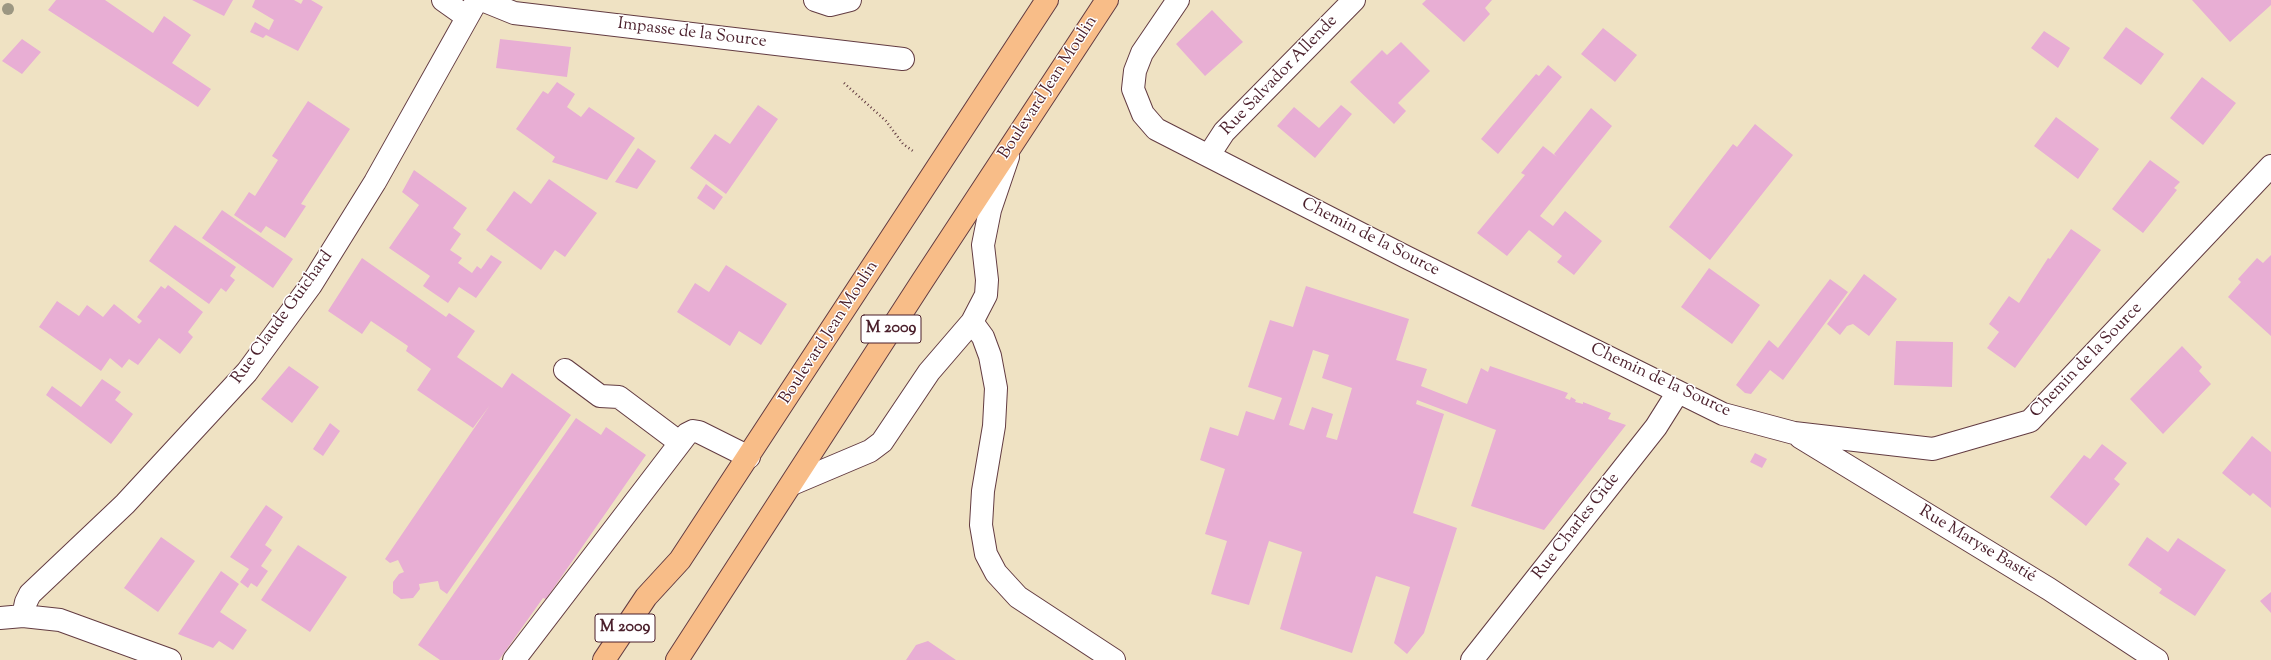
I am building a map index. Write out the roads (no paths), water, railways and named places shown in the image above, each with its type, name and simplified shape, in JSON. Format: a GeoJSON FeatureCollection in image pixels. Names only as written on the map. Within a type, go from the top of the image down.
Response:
{"type":"FeatureCollection","features":[{"type":"Feature","properties":{"kind":"main road","name":"Boulevard Jean Moulin"},"geometry":{"type":"LineString","coordinates":[[604,660],[646,597],[680,560],[750,457],[1047,0]]}},
{"type":"Feature","properties":{"kind":"main road","name":"Boulevard Jean Moulin"},"geometry":{"type":"LineString","coordinates":[[677,660],[923,280],[1107,0]]}},
{"type":"Feature","properties":{"kind":"street"},"geometry":{"type":"LineString","coordinates":[[442,0],[472,8]]}},
{"type":"Feature","properties":{"kind":"street","name":"Impasse de la Source"},"geometry":{"type":"LineString","coordinates":[[482,0],[514,13],[903,59]]}},
{"type":"Feature","properties":{"kind":"street"},"geometry":{"type":"LineString","coordinates":[[815,0],[830,5],[850,0]]}},
{"type":"Feature","properties":{"kind":"street","name":"Chemin de la Source"},"geometry":{"type":"LineString","coordinates":[[1178,0],[1142,53],[1134,71],[1133,89],[1143,114],[1156,129],[1406,257],[1723,414],[1794,433],[1933,449],[2030,421],[2271,166]]}},
{"type":"Feature","properties":{"kind":"street","name":"Rue Salvador Allende"},"geometry":{"type":"LineString","coordinates":[[1209,155],[1224,132],[1354,0]]}},
{"type":"Feature","properties":{"kind":"street","name":"Rue Claude Guichard"},"geometry":{"type":"LineString","coordinates":[[23,616],[26,602],[30,594],[125,504],[247,372],[311,285],[375,182],[472,8]]}},
{"type":"Feature","properties":{"kind":"street"},"geometry":{"type":"LineString","coordinates":[[792,484],[870,452],[882,442],[929,372],[972,322],[986,295],[988,280],[983,245],[990,210],[1014,141]]}},
{"type":"Feature","properties":{"kind":"street"},"geometry":{"type":"LineString","coordinates":[[972,322],[982,337],[990,356],[996,388],[994,426],[983,491],[981,525],[986,554],[996,573],[1018,597],[1114,660]]}},
{"type":"Feature","properties":{"kind":"street"},"geometry":{"type":"LineString","coordinates":[[565,370],[600,396],[619,397],[679,442]]}},
{"type":"Feature","properties":{"kind":"street","name":"Rue Charles Gide"},"geometry":{"type":"LineString","coordinates":[[1472,660],[1656,427],[1678,392]]}},
{"type":"Feature","properties":{"kind":"street"},"geometry":{"type":"LineString","coordinates":[[514,660],[679,442],[693,431],[699,432],[750,457]]}},
{"type":"Feature","properties":{"kind":"street","name":"Rue Maryse Bastié"},"geometry":{"type":"LineString","coordinates":[[1794,433],[2049,589],[2157,660]]}},
{"type":"Feature","properties":{"kind":"street"},"geometry":{"type":"LineString","coordinates":[[0,618],[23,616],[60,620],[170,660]]}}]}
